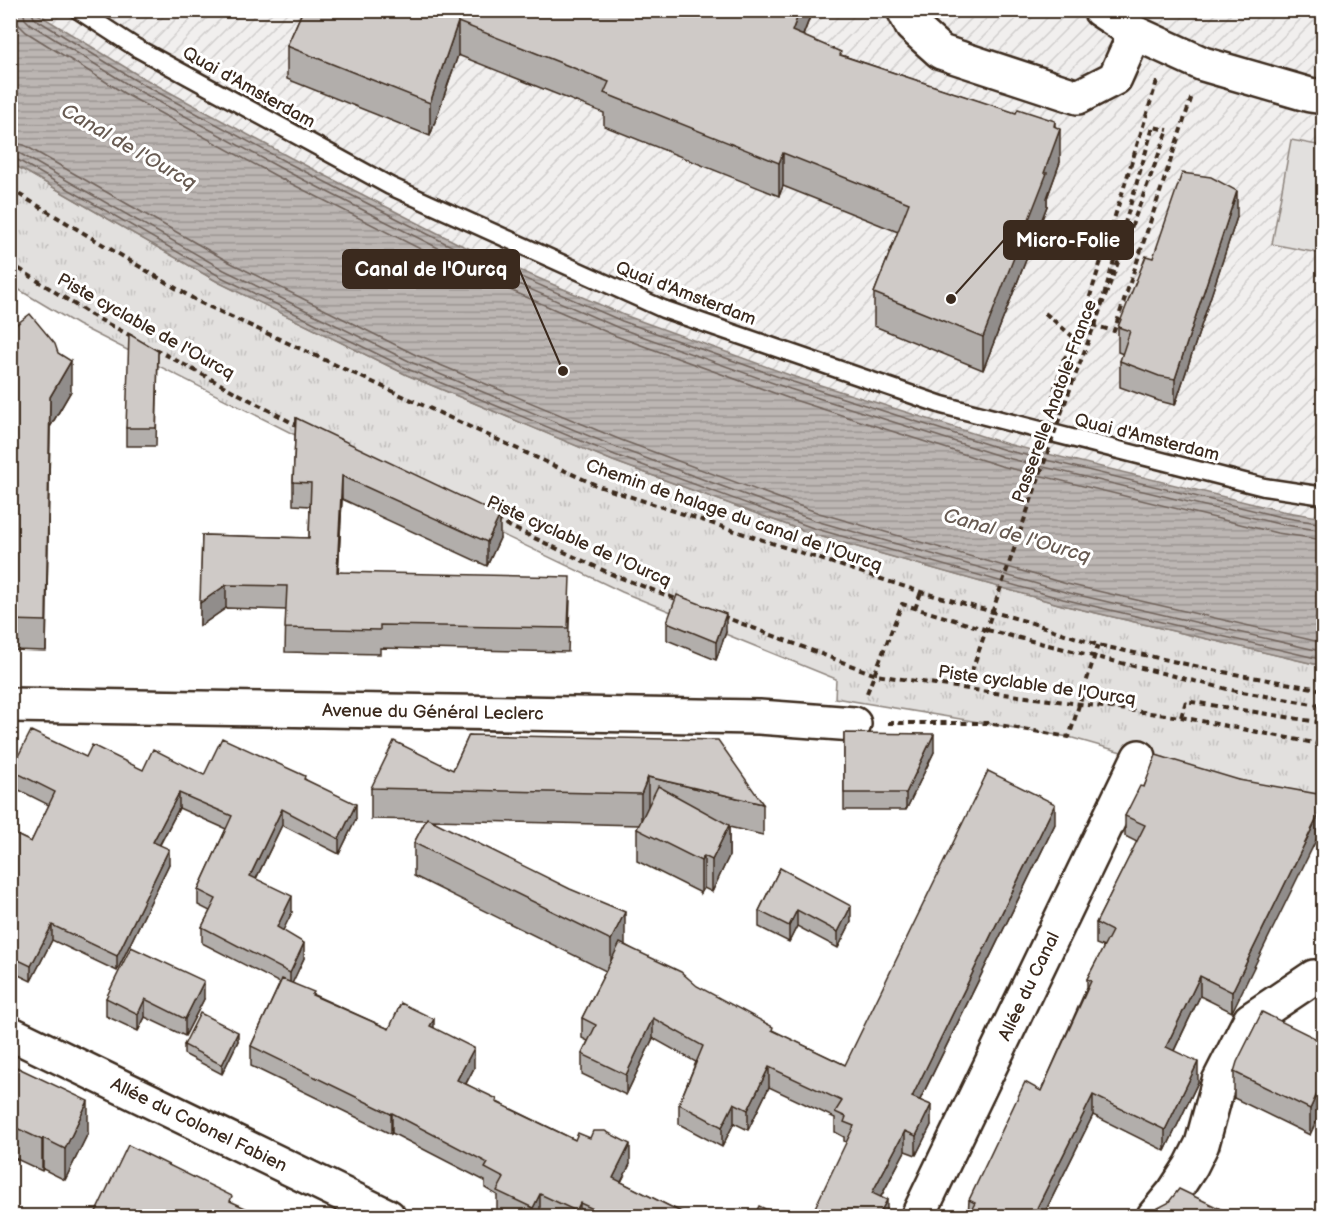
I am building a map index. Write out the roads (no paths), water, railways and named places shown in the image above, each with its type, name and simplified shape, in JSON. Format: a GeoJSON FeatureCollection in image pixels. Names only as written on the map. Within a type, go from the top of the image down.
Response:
{"type":"FeatureCollection","features":[{"type":"Feature","properties":{"kind":"street"},"geometry":{"type":"LineString","coordinates":[[904,10],[912,26],[941,52],[1078,97],[1115,78],[1135,33]]}},
{"type":"Feature","properties":{"kind":"street"},"geometry":{"type":"LineString","coordinates":[[1100,10],[1135,33],[1203,64],[1323,97]]}},
{"type":"Feature","properties":{"kind":"street","name":"Avenue du Général Leclerc"},"geometry":{"type":"LineString","coordinates":[[10,705],[759,717],[854,724]]}},
{"type":"Feature","properties":{"kind":"street","name":"Allée du Canal"},"geometry":{"type":"LineString","coordinates":[[918,1216],[1139,757]]}},
{"type":"Feature","properties":{"kind":"street"},"geometry":{"type":"LineString","coordinates":[[1154,1216],[1174,1192],[1202,1144],[1219,1081],[1250,1020],[1314,977]]}},
{"type":"Feature","properties":{"kind":"street","name":"Allée du Colonel Fabien"},"geometry":{"type":"LineString","coordinates":[[10,1033],[388,1216]]}},
{"type":"Feature","properties":{"kind":"lane","name":"Quai d'Amsterdam"},"geometry":{"type":"LineString","coordinates":[[78,10],[135,47],[390,186],[663,309],[942,405],[1264,487],[1323,496]]}},
{"type":"Feature","properties":{"kind":"water"},"geometry":{"type":"Polygon","coordinates":[[[10,11],[33,11],[138,75],[291,158],[459,244],[624,315],[795,377],[1007,444],[1282,511],[1323,518],[1323,666],[1062,605],[812,534],[613,461],[407,375],[218,282],[11,163],[10,11]]]}},
{"type":"Feature","properties":{"kind":"place","name":"Micro-Folie"},"geometry":{"type":"Point","coordinates":[951,299]}},
{"type":"Feature","properties":{"kind":"place","name":"Canal de l'Ourcq"},"geometry":{"type":"Point","coordinates":[563,371]}}]}
